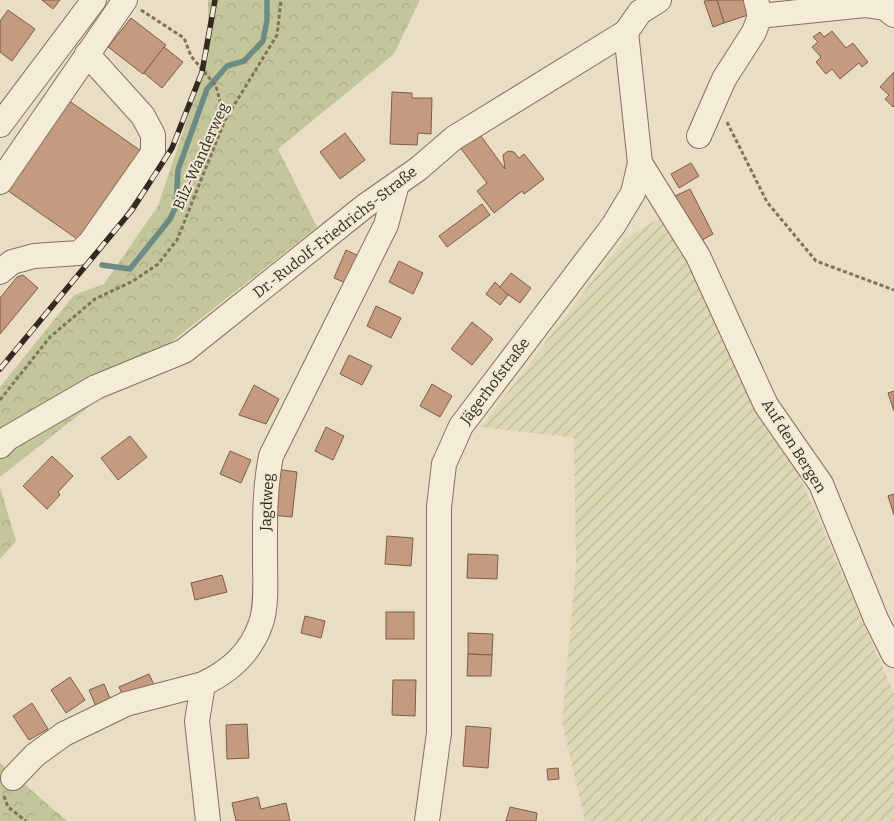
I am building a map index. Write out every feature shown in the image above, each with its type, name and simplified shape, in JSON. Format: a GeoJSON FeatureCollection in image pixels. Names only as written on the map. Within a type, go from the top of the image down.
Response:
{"type":"FeatureCollection","features":[{"type":"Feature","properties":{"kind":"street"},"geometry":{"type":"LineString","coordinates":[[0,125],[94,0]]}},
{"type":"Feature","properties":{"kind":"street"},"geometry":{"type":"LineString","coordinates":[[0,182],[124,0]]}},
{"type":"Feature","properties":{"kind":"street","name":"Dr.-Rudolf-Friedrichs-Straße"},"geometry":{"type":"LineString","coordinates":[[0,446],[8,438],[96,387],[184,351],[365,206],[397,184],[454,138],[626,32],[640,12],[659,0]]}},
{"type":"Feature","properties":{"kind":"street"},"geometry":{"type":"LineString","coordinates":[[699,136],[716,95],[735,60],[754,32],[758,8],[865,4],[884,8],[894,15]]}},
{"type":"Feature","properties":{"kind":"street","name":"Jägerhofstraße"},"geometry":{"type":"LineString","coordinates":[[427,821],[439,733],[439,507],[444,464],[461,426],[613,226],[633,193],[640,163],[626,32]]}},
{"type":"Feature","properties":{"kind":"street"},"geometry":{"type":"LineString","coordinates":[[0,272],[12,262],[34,256],[79,253],[90,243],[153,154],[153,135],[143,116],[87,54]]}},
{"type":"Feature","properties":{"kind":"street","name":"Auf den Bergen"},"geometry":{"type":"LineString","coordinates":[[640,163],[698,256],[766,405],[821,484],[876,620],[894,655]]}},
{"type":"Feature","properties":{"kind":"street","name":"Jagdweg"},"geometry":{"type":"LineString","coordinates":[[13,778],[35,755],[64,734],[126,704],[202,684],[224,674],[244,655],[261,623],[265,586],[265,484],[270,456],[386,225],[397,184]]}},
{"type":"Feature","properties":{"kind":"street"},"geometry":{"type":"LineString","coordinates":[[202,684],[197,721],[208,821]]}},
{"type":"Feature","properties":{"kind":"path","name":"Bilz-Wanderweg"},"geometry":{"type":"LineString","coordinates":[[0,400],[50,337],[95,299],[133,281],[158,264],[177,240],[225,120],[277,35],[281,0]]}},
{"type":"Feature","properties":{"kind":"path"},"geometry":{"type":"LineString","coordinates":[[156,20],[184,38],[191,56],[216,86],[225,120]]}},
{"type":"Feature","properties":{"kind":"path"},"geometry":{"type":"LineString","coordinates":[[716,95],[767,202],[816,261],[894,290]]}},
{"type":"Feature","properties":{"kind":"path"},"geometry":{"type":"LineString","coordinates":[[13,778],[3,793],[8,807],[26,821]]}},
{"type":"Feature","properties":{"kind":"shaded area"},"geometry":{"type":"Polygon","coordinates":[[[662,217],[708,293],[765,427],[795,465],[894,694],[894,821],[585,821],[562,722],[576,564],[574,438],[481,427],[624,239],[662,217]]]}},
{"type":"Feature","properties":{"kind":"green space"},"geometry":{"type":"Polygon","coordinates":[[[208,0],[420,0],[394,54],[278,149],[317,227],[0,477],[0,387],[74,295],[104,284],[158,206],[208,57],[208,0]]]}},
{"type":"Feature","properties":{"kind":"green space"},"geometry":{"type":"Polygon","coordinates":[[[0,487],[16,541],[0,559],[0,487]]]}},
{"type":"Feature","properties":{"kind":"green space"},"geometry":{"type":"Polygon","coordinates":[[[0,763],[67,821],[0,821],[0,763]]]}},
{"type":"Feature","properties":{"kind":"building"},"geometry":{"type":"Polygon","coordinates":[[[42,0],[60,0],[53,9],[42,0]]]}},
{"type":"Feature","properties":{"kind":"building"},"geometry":{"type":"Polygon","coordinates":[[[717,0],[750,0],[754,13],[724,23],[717,0]]]}},
{"type":"Feature","properties":{"kind":"building"},"geometry":{"type":"Polygon","coordinates":[[[717,0],[724,23],[713,27],[704,1],[717,0]]]}},
{"type":"Feature","properties":{"kind":"building"},"geometry":{"type":"Polygon","coordinates":[[[8,10],[35,29],[12,61],[0,52],[0,21],[8,10]]]}},
{"type":"Feature","properties":{"kind":"building"},"geometry":{"type":"Polygon","coordinates":[[[131,18],[166,45],[143,74],[108,47],[131,18]]]}},
{"type":"Feature","properties":{"kind":"building"},"geometry":{"type":"Polygon","coordinates":[[[832,31],[846,48],[853,43],[868,62],[862,67],[859,63],[840,79],[832,69],[826,74],[816,62],[821,57],[812,47],[818,42],[813,37],[820,32],[824,37],[832,31]]]}},
{"type":"Feature","properties":{"kind":"building"},"geometry":{"type":"Polygon","coordinates":[[[164,47],[183,62],[162,88],[144,73],[164,47]]]}},
{"type":"Feature","properties":{"kind":"building"},"geometry":{"type":"Polygon","coordinates":[[[894,72],[893,107],[885,99],[889,95],[880,87],[894,72]]]}},
{"type":"Feature","properties":{"kind":"building"},"geometry":{"type":"Polygon","coordinates":[[[392,92],[412,93],[412,98],[432,98],[431,134],[418,133],[417,145],[390,144],[392,92]]]}},
{"type":"Feature","properties":{"kind":"building"},"geometry":{"type":"Polygon","coordinates":[[[65,98],[144,153],[83,243],[4,188],[65,98]]]}},
{"type":"Feature","properties":{"kind":"building"},"geometry":{"type":"Polygon","coordinates":[[[478,132],[505,169],[503,155],[508,151],[514,152],[519,158],[524,154],[544,179],[524,194],[522,191],[494,213],[477,191],[487,183],[459,146],[478,132]]]}},
{"type":"Feature","properties":{"kind":"building"},"geometry":{"type":"Polygon","coordinates":[[[345,133],[365,160],[340,179],[320,152],[345,133]]]}},
{"type":"Feature","properties":{"kind":"building"},"geometry":{"type":"Polygon","coordinates":[[[691,163],[699,176],[679,188],[671,174],[691,163]]]}},
{"type":"Feature","properties":{"kind":"building"},"geometry":{"type":"Polygon","coordinates":[[[690,189],[713,234],[697,243],[673,197],[690,189]]]}},
{"type":"Feature","properties":{"kind":"building"},"geometry":{"type":"Polygon","coordinates":[[[482,204],[490,215],[447,247],[439,236],[482,204]]]}},
{"type":"Feature","properties":{"kind":"building"},"geometry":{"type":"Polygon","coordinates":[[[346,250],[361,257],[348,284],[334,278],[346,250]]]}},
{"type":"Feature","properties":{"kind":"building"},"geometry":{"type":"Polygon","coordinates":[[[399,261],[423,273],[413,294],[389,282],[399,261]]]}},
{"type":"Feature","properties":{"kind":"building"},"geometry":{"type":"Polygon","coordinates":[[[511,273],[531,288],[520,303],[499,288],[511,273]]]}},
{"type":"Feature","properties":{"kind":"building"},"geometry":{"type":"Polygon","coordinates":[[[23,275],[38,288],[0,334],[0,298],[17,277],[23,275]]]}},
{"type":"Feature","properties":{"kind":"building"},"geometry":{"type":"Polygon","coordinates":[[[495,282],[508,295],[500,305],[486,294],[495,282]]]}},
{"type":"Feature","properties":{"kind":"building"},"geometry":{"type":"Polygon","coordinates":[[[376,306],[401,318],[391,338],[367,326],[376,306]]]}},
{"type":"Feature","properties":{"kind":"building"},"geometry":{"type":"Polygon","coordinates":[[[472,322],[493,339],[472,365],[451,349],[472,322]]]}},
{"type":"Feature","properties":{"kind":"building"},"geometry":{"type":"Polygon","coordinates":[[[349,355],[372,366],[362,385],[340,374],[349,355]]]}},
{"type":"Feature","properties":{"kind":"building"},"geometry":{"type":"Polygon","coordinates":[[[432,384],[452,396],[440,417],[420,406],[432,384]]]}},
{"type":"Feature","properties":{"kind":"building"},"geometry":{"type":"Polygon","coordinates":[[[254,385],[279,399],[266,424],[239,415],[254,385]]]}},
{"type":"Feature","properties":{"kind":"building"},"geometry":{"type":"Polygon","coordinates":[[[894,391],[894,411],[888,393],[894,391]]]}},
{"type":"Feature","properties":{"kind":"building"},"geometry":{"type":"Polygon","coordinates":[[[326,427],[344,436],[333,460],[315,451],[326,427]]]}},
{"type":"Feature","properties":{"kind":"building"},"geometry":{"type":"Polygon","coordinates":[[[130,436],[147,457],[118,480],[101,458],[130,436]]]}},
{"type":"Feature","properties":{"kind":"building"},"geometry":{"type":"Polygon","coordinates":[[[230,451],[251,460],[241,483],[220,474],[230,451]]]}},
{"type":"Feature","properties":{"kind":"building"},"geometry":{"type":"Polygon","coordinates":[[[52,456],[73,476],[58,492],[60,495],[47,509],[23,486],[52,456]]]}},
{"type":"Feature","properties":{"kind":"building"},"geometry":{"type":"Polygon","coordinates":[[[276,469],[297,472],[292,517],[271,515],[276,469]]]}},
{"type":"Feature","properties":{"kind":"building"},"geometry":{"type":"Polygon","coordinates":[[[894,494],[894,515],[888,496],[894,494]]]}},
{"type":"Feature","properties":{"kind":"building"},"geometry":{"type":"Polygon","coordinates":[[[387,536],[413,538],[411,566],[385,564],[387,536]]]}},
{"type":"Feature","properties":{"kind":"building"},"geometry":{"type":"Polygon","coordinates":[[[468,554],[498,555],[497,579],[467,578],[468,554]]]}},
{"type":"Feature","properties":{"kind":"building"},"geometry":{"type":"Polygon","coordinates":[[[222,575],[227,592],[195,600],[191,583],[222,575]]]}},
{"type":"Feature","properties":{"kind":"building"},"geometry":{"type":"Polygon","coordinates":[[[386,612],[414,612],[414,639],[386,639],[386,612]]]}},
{"type":"Feature","properties":{"kind":"building"},"geometry":{"type":"Polygon","coordinates":[[[305,616],[325,621],[321,638],[301,633],[305,616]]]}},
{"type":"Feature","properties":{"kind":"building"},"geometry":{"type":"Polygon","coordinates":[[[468,633],[493,634],[492,655],[468,654],[468,633]]]}},
{"type":"Feature","properties":{"kind":"building"},"geometry":{"type":"Polygon","coordinates":[[[468,654],[492,655],[491,676],[467,676],[468,654]]]}},
{"type":"Feature","properties":{"kind":"building"},"geometry":{"type":"Polygon","coordinates":[[[149,674],[155,687],[125,700],[119,687],[149,674]]]}},
{"type":"Feature","properties":{"kind":"building"},"geometry":{"type":"Polygon","coordinates":[[[70,677],[85,700],[66,713],[51,690],[70,677]]]}},
{"type":"Feature","properties":{"kind":"building"},"geometry":{"type":"Polygon","coordinates":[[[393,680],[416,680],[415,716],[392,715],[393,680]]]}},
{"type":"Feature","properties":{"kind":"building"},"geometry":{"type":"Polygon","coordinates":[[[104,684],[113,705],[98,711],[89,690],[104,684]]]}},
{"type":"Feature","properties":{"kind":"building"},"geometry":{"type":"Polygon","coordinates":[[[32,703],[48,729],[29,740],[13,716],[32,703]]]}},
{"type":"Feature","properties":{"kind":"building"},"geometry":{"type":"Polygon","coordinates":[[[247,724],[249,758],[227,759],[226,725],[247,724]]]}},
{"type":"Feature","properties":{"kind":"building"},"geometry":{"type":"Polygon","coordinates":[[[466,726],[491,728],[488,768],[463,766],[466,726]]]}},
{"type":"Feature","properties":{"kind":"building"},"geometry":{"type":"Polygon","coordinates":[[[558,768],[559,779],[548,780],[547,769],[558,768]]]}},
{"type":"Feature","properties":{"kind":"building"},"geometry":{"type":"Polygon","coordinates":[[[258,797],[261,809],[286,803],[290,821],[236,821],[232,803],[258,797]]]}},
{"type":"Feature","properties":{"kind":"building"},"geometry":{"type":"Polygon","coordinates":[[[510,807],[537,813],[536,821],[506,821],[510,807]]]}},
{"type":"Feature","properties":{"kind":"waterway"},"geometry":{"type":"LineString","coordinates":[[102,265],[130,269],[170,219],[176,206],[178,170],[207,89],[227,66],[244,61],[263,41],[267,20],[267,0]]}},
{"type":"Feature","properties":{"kind":"railway"},"geometry":{"type":"LineString","coordinates":[[0,369],[132,210],[172,148],[202,72],[215,0]]}}]}
